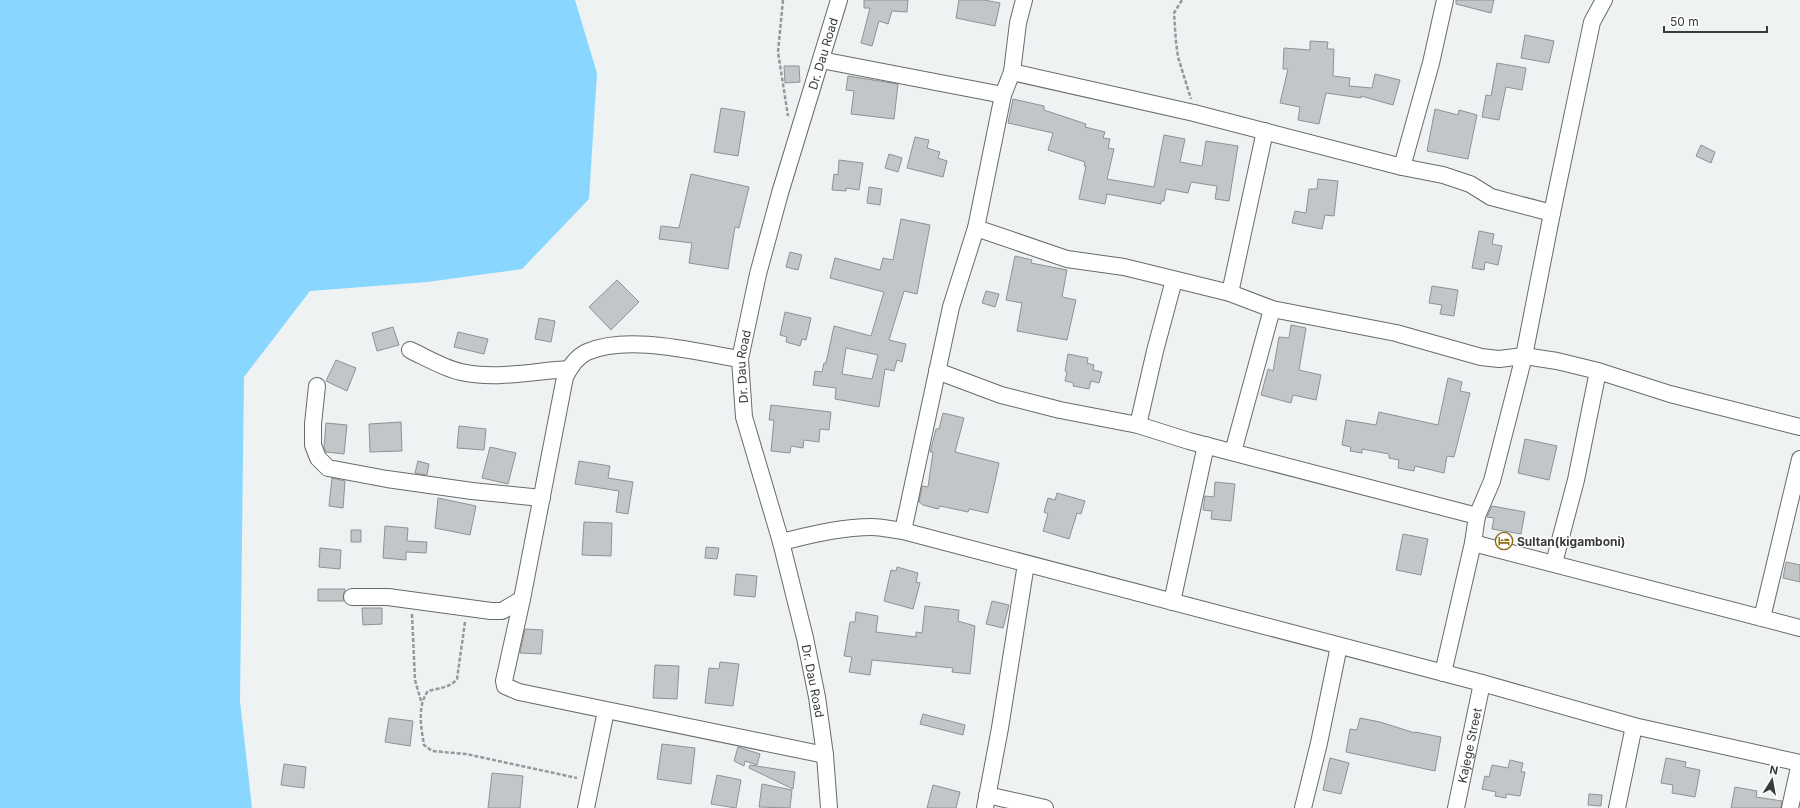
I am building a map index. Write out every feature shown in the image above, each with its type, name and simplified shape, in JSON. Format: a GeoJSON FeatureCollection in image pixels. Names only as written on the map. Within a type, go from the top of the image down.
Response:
{"type":"FeatureCollection","features":[{"type":"Feature","properties":{"kind":"street","name":"Dr. Dau Road"},"geometry":{"type":"LineString","coordinates":[[829,808],[825,755],[817,696],[808,652],[781,542],[744,417],[740,359],[758,274],[776,208],[839,0]]}},
{"type":"Feature","properties":{"kind":"street"},"geometry":{"type":"LineString","coordinates":[[903,531],[951,307],[976,228],[1003,95],[1012,72],[1018,22],[1024,0]]}},
{"type":"Feature","properties":{"kind":"street"},"geometry":{"type":"LineString","coordinates":[[1402,167],[1431,63],[1445,0]]}},
{"type":"Feature","properties":{"kind":"street"},"geometry":{"type":"LineString","coordinates":[[1443,673],[1473,543],[1477,516],[1492,481],[1524,356],[1592,22],[1604,0]]}},
{"type":"Feature","properties":{"kind":"street"},"geometry":{"type":"LineString","coordinates":[[821,60],[1003,95]]}},
{"type":"Feature","properties":{"kind":"street"},"geometry":{"type":"LineString","coordinates":[[1012,72],[1194,113],[1402,167],[1443,174],[1470,184],[1491,197],[1552,213]]}},
{"type":"Feature","properties":{"kind":"street"},"geometry":{"type":"LineString","coordinates":[[1230,294],[1265,131]]}},
{"type":"Feature","properties":{"kind":"street"},"geometry":{"type":"LineString","coordinates":[[976,228],[1067,259],[1124,267],[1230,294],[1272,309],[1396,333],[1482,357],[1499,359],[1524,356],[1557,361],[1670,394],[1800,427]]}},
{"type":"Feature","properties":{"kind":"street"},"geometry":{"type":"LineString","coordinates":[[1138,426],[1154,351],[1174,280]]}},
{"type":"Feature","properties":{"kind":"street"},"geometry":{"type":"LineString","coordinates":[[1233,452],[1272,309]]}},
{"type":"Feature","properties":{"kind":"street"},"geometry":{"type":"LineString","coordinates":[[740,359],[654,345],[630,344],[608,346],[586,352],[572,364],[565,377],[522,599],[504,681],[506,686],[519,692],[825,755]]}},
{"type":"Feature","properties":{"kind":"street"},"geometry":{"type":"LineString","coordinates":[[410,350],[442,366],[462,372],[504,374],[569,369]]}},
{"type":"Feature","properties":{"kind":"street"},"geometry":{"type":"LineString","coordinates":[[937,372],[1001,394],[1038,404],[1138,426],[1477,516]]}},
{"type":"Feature","properties":{"kind":"street"},"geometry":{"type":"LineString","coordinates":[[1554,563],[1576,480],[1598,372]]}},
{"type":"Feature","properties":{"kind":"street"},"geometry":{"type":"LineString","coordinates":[[316,386],[312,424],[313,445],[318,458],[328,468],[387,479],[472,491],[542,498]]}},
{"type":"Feature","properties":{"kind":"street"},"geometry":{"type":"LineString","coordinates":[[1172,602],[1206,445]]}},
{"type":"Feature","properties":{"kind":"street"},"geometry":{"type":"LineString","coordinates":[[1762,618],[1800,459]]}},
{"type":"Feature","properties":{"kind":"street"},"geometry":{"type":"LineString","coordinates":[[781,542],[851,528],[874,527],[903,531],[1482,683],[1634,726],[1800,763],[1790,808]]}},
{"type":"Feature","properties":{"kind":"street"},"geometry":{"type":"LineString","coordinates":[[1473,543],[1800,628]]}},
{"type":"Feature","properties":{"kind":"street"},"geometry":{"type":"LineString","coordinates":[[1026,564],[1000,728],[986,802],[1045,808]]}},
{"type":"Feature","properties":{"kind":"street"},"geometry":{"type":"LineString","coordinates":[[352,597],[388,597],[470,609],[502,611],[522,599]]}},
{"type":"Feature","properties":{"kind":"street"},"geometry":{"type":"LineString","coordinates":[[1303,808],[1319,743],[1339,646]]}},
{"type":"Feature","properties":{"kind":"street","name":"Kajege Street"},"geometry":{"type":"LineString","coordinates":[[1456,808],[1482,683]]}},
{"type":"Feature","properties":{"kind":"street"},"geometry":{"type":"LineString","coordinates":[[586,808],[606,711]]}},
{"type":"Feature","properties":{"kind":"street"},"geometry":{"type":"LineString","coordinates":[[1617,808],[1634,726]]}},
{"type":"Feature","properties":{"kind":"path"},"geometry":{"type":"LineString","coordinates":[[783,0],[778,52],[788,121]]}},
{"type":"Feature","properties":{"kind":"path"},"geometry":{"type":"LineString","coordinates":[[1182,0],[1174,13],[1176,42],[1178,58],[1194,113]]}},
{"type":"Feature","properties":{"kind":"path"},"geometry":{"type":"LineString","coordinates":[[411,600],[415,680],[422,702],[422,730],[424,745],[428,749],[487,758],[592,781]]}},
{"type":"Feature","properties":{"kind":"path"},"geometry":{"type":"LineString","coordinates":[[422,702],[428,691],[447,687],[454,684],[457,680],[463,646],[464,625],[470,609]]}},
{"type":"Feature","properties":{"kind":"shaded area"},"geometry":{"type":"Polygon","coordinates":[[[0,0],[575,0],[597,73],[589,199],[522,269],[427,282],[310,291],[244,377],[240,701],[252,808],[0,808],[0,0]]]}},
{"type":"Feature","properties":{"kind":"building"},"geometry":{"type":"Polygon","coordinates":[[[864,0],[908,0],[907,12],[892,11],[888,24],[879,21],[872,46],[861,43],[870,8],[864,8],[864,0]]]}},
{"type":"Feature","properties":{"kind":"building"},"geometry":{"type":"Polygon","coordinates":[[[959,0],[984,0],[1000,3],[995,26],[956,18],[959,0]]]}},
{"type":"Feature","properties":{"kind":"building"},"geometry":{"type":"Polygon","coordinates":[[[1456,0],[1494,0],[1491,13],[1456,4],[1456,0]]]}},
{"type":"Feature","properties":{"kind":"building"},"geometry":{"type":"Polygon","coordinates":[[[1525,35],[1554,41],[1549,63],[1521,58],[1525,35]]]}},
{"type":"Feature","properties":{"kind":"building"},"geometry":{"type":"Polygon","coordinates":[[[1310,41],[1328,42],[1327,49],[1334,49],[1333,76],[1350,78],[1349,86],[1372,88],[1375,74],[1400,80],[1393,105],[1361,96],[1361,98],[1326,93],[1319,124],[1298,120],[1300,107],[1280,103],[1288,69],[1283,69],[1284,48],[1310,50],[1310,41]]]}},
{"type":"Feature","properties":{"kind":"building"},"geometry":{"type":"Polygon","coordinates":[[[1497,63],[1526,68],[1522,90],[1506,87],[1499,120],[1482,117],[1486,95],[1491,96],[1497,63]]]}},
{"type":"Feature","properties":{"kind":"building"},"geometry":{"type":"Polygon","coordinates":[[[784,66],[799,66],[800,82],[785,83],[784,66]]]}},
{"type":"Feature","properties":{"kind":"building"},"geometry":{"type":"Polygon","coordinates":[[[848,76],[898,84],[894,119],[851,114],[854,91],[846,90],[848,76]]]}},
{"type":"Feature","properties":{"kind":"building"},"geometry":{"type":"Polygon","coordinates":[[[1013,99],[1044,106],[1044,110],[1086,124],[1085,127],[1105,132],[1103,138],[1110,139],[1108,148],[1114,149],[1107,179],[1154,187],[1164,135],[1185,139],[1180,162],[1202,166],[1206,141],[1238,146],[1229,201],[1215,199],[1217,186],[1191,182],[1188,193],[1166,189],[1164,201],[1161,201],[1161,204],[1107,194],[1105,204],[1079,199],[1086,166],[1084,166],[1085,162],[1048,150],[1053,133],[1008,123],[1013,99]]]}},
{"type":"Feature","properties":{"kind":"building"},"geometry":{"type":"Polygon","coordinates":[[[721,108],[745,112],[738,156],[714,152],[721,108]]]}},
{"type":"Feature","properties":{"kind":"building"},"geometry":{"type":"Polygon","coordinates":[[[1435,109],[1458,115],[1459,110],[1477,115],[1468,159],[1427,151],[1435,109]]]}},
{"type":"Feature","properties":{"kind":"building"},"geometry":{"type":"Polygon","coordinates":[[[915,137],[929,140],[927,148],[940,152],[938,158],[947,161],[943,177],[907,168],[915,137]]]}},
{"type":"Feature","properties":{"kind":"building"},"geometry":{"type":"Polygon","coordinates":[[[1701,145],[1715,152],[1711,163],[1696,156],[1701,145]]]}},
{"type":"Feature","properties":{"kind":"building"},"geometry":{"type":"Polygon","coordinates":[[[889,154],[902,158],[898,172],[885,168],[889,154]]]}},
{"type":"Feature","properties":{"kind":"building"},"geometry":{"type":"Polygon","coordinates":[[[839,160],[863,163],[859,190],[846,188],[846,191],[832,190],[834,174],[838,175],[839,160]]]}},
{"type":"Feature","properties":{"kind":"building"},"geometry":{"type":"Polygon","coordinates":[[[691,174],[749,187],[739,228],[735,227],[728,269],[689,263],[692,243],[659,239],[661,226],[679,228],[691,174]]]}},
{"type":"Feature","properties":{"kind":"building"},"geometry":{"type":"Polygon","coordinates":[[[1318,179],[1338,181],[1334,216],[1325,215],[1322,229],[1292,223],[1295,211],[1306,213],[1309,189],[1317,189],[1318,179]]]}},
{"type":"Feature","properties":{"kind":"building"},"geometry":{"type":"Polygon","coordinates":[[[869,187],[882,189],[880,205],[867,203],[869,187]]]}},
{"type":"Feature","properties":{"kind":"building"},"geometry":{"type":"Polygon","coordinates":[[[901,219],[930,225],[917,294],[904,291],[889,340],[906,344],[902,362],[897,360],[894,371],[885,369],[879,407],[835,399],[836,388],[813,385],[815,371],[822,372],[824,363],[826,363],[834,326],[871,336],[884,292],[830,278],[835,258],[880,270],[883,258],[893,260],[901,219]],[[846,348],[842,374],[872,379],[878,355],[846,348]]]}},
{"type":"Feature","properties":{"kind":"building"},"geometry":{"type":"Polygon","coordinates":[[[1479,231],[1494,234],[1492,244],[1502,246],[1498,265],[1485,262],[1484,270],[1472,268],[1479,231]]]}},
{"type":"Feature","properties":{"kind":"building"},"geometry":{"type":"Polygon","coordinates":[[[790,252],[802,255],[798,270],[786,267],[790,252]]]}},
{"type":"Feature","properties":{"kind":"building"},"geometry":{"type":"Polygon","coordinates":[[[1015,256],[1032,260],[1031,263],[1067,270],[1062,297],[1076,300],[1067,340],[1017,331],[1022,303],[1006,300],[1015,256]]]}},
{"type":"Feature","properties":{"kind":"building"},"geometry":{"type":"Polygon","coordinates":[[[617,280],[639,302],[611,330],[589,307],[617,280]]]}},
{"type":"Feature","properties":{"kind":"building"},"geometry":{"type":"Polygon","coordinates":[[[1432,286],[1458,290],[1454,316],[1440,314],[1442,305],[1429,303],[1432,286]]]}},
{"type":"Feature","properties":{"kind":"building"},"geometry":{"type":"Polygon","coordinates":[[[986,291],[999,294],[995,307],[982,303],[986,291]]]}},
{"type":"Feature","properties":{"kind":"building"},"geometry":{"type":"Polygon","coordinates":[[[785,312],[811,318],[806,340],[802,339],[800,346],[786,342],[787,337],[780,335],[785,312]]]}},
{"type":"Feature","properties":{"kind":"building"},"geometry":{"type":"Polygon","coordinates":[[[539,318],[555,321],[551,342],[535,339],[539,318]]]}},
{"type":"Feature","properties":{"kind":"building"},"geometry":{"type":"Polygon","coordinates":[[[1291,325],[1306,328],[1299,370],[1321,375],[1316,400],[1293,395],[1291,403],[1261,395],[1268,369],[1273,371],[1279,337],[1289,338],[1291,325]]]}},
{"type":"Feature","properties":{"kind":"building"},"geometry":{"type":"Polygon","coordinates":[[[393,327],[399,345],[377,351],[372,333],[393,327]]]}},
{"type":"Feature","properties":{"kind":"building"},"geometry":{"type":"Polygon","coordinates":[[[458,332],[488,339],[484,354],[454,347],[458,332]]]}},
{"type":"Feature","properties":{"kind":"building"},"geometry":{"type":"Polygon","coordinates":[[[1068,354],[1088,358],[1087,363],[1094,365],[1093,370],[1102,372],[1099,383],[1091,381],[1089,389],[1073,386],[1074,383],[1065,381],[1068,354]]]}},
{"type":"Feature","properties":{"kind":"building"},"geometry":{"type":"Polygon","coordinates":[[[336,360],[356,368],[347,391],[326,381],[336,360]]]}},
{"type":"Feature","properties":{"kind":"building"},"geometry":{"type":"Polygon","coordinates":[[[1448,378],[1462,382],[1460,391],[1470,393],[1454,457],[1447,456],[1444,473],[1415,466],[1414,471],[1398,468],[1399,460],[1389,458],[1389,454],[1362,449],[1362,453],[1350,451],[1351,447],[1342,445],[1346,420],[1376,425],[1379,412],[1438,425],[1448,378]]]}},
{"type":"Feature","properties":{"kind":"building"},"geometry":{"type":"Polygon","coordinates":[[[771,405],[831,412],[829,430],[820,429],[819,442],[804,440],[803,448],[791,446],[790,453],[771,451],[774,420],[769,420],[771,405]]]}},
{"type":"Feature","properties":{"kind":"building"},"geometry":{"type":"Polygon","coordinates":[[[943,413],[964,418],[955,452],[999,463],[988,513],[969,509],[968,512],[940,506],[938,509],[923,505],[919,502],[922,486],[928,487],[933,452],[930,452],[936,429],[939,429],[943,413]]]}},
{"type":"Feature","properties":{"kind":"building"},"geometry":{"type":"Polygon","coordinates":[[[401,422],[402,451],[370,452],[369,424],[401,422]]]}},
{"type":"Feature","properties":{"kind":"building"},"geometry":{"type":"Polygon","coordinates":[[[326,423],[347,425],[344,454],[326,452],[324,447],[326,423]]]}},
{"type":"Feature","properties":{"kind":"building"},"geometry":{"type":"Polygon","coordinates":[[[459,426],[486,429],[484,450],[457,448],[459,426]]]}},
{"type":"Feature","properties":{"kind":"building"},"geometry":{"type":"Polygon","coordinates":[[[1525,439],[1557,446],[1549,480],[1518,473],[1525,439]]]}},
{"type":"Feature","properties":{"kind":"building"},"geometry":{"type":"Polygon","coordinates":[[[490,447],[516,453],[508,484],[482,478],[490,447]]]}},
{"type":"Feature","properties":{"kind":"building"},"geometry":{"type":"Polygon","coordinates":[[[418,461],[429,464],[427,475],[415,473],[418,461]]]}},
{"type":"Feature","properties":{"kind":"building"},"geometry":{"type":"Polygon","coordinates":[[[579,461],[610,466],[608,478],[633,482],[628,514],[616,512],[619,491],[575,484],[579,461]]]}},
{"type":"Feature","properties":{"kind":"building"},"geometry":{"type":"Polygon","coordinates":[[[332,478],[345,481],[343,508],[329,506],[332,478]]]}},
{"type":"Feature","properties":{"kind":"building"},"geometry":{"type":"Polygon","coordinates":[[[1215,482],[1235,484],[1231,521],[1211,519],[1212,511],[1203,510],[1205,496],[1214,497],[1215,482]]]}},
{"type":"Feature","properties":{"kind":"building"},"geometry":{"type":"Polygon","coordinates":[[[1057,493],[1085,501],[1081,514],[1077,513],[1069,539],[1043,531],[1048,514],[1044,512],[1048,498],[1055,500],[1057,493]]]}},
{"type":"Feature","properties":{"kind":"building"},"geometry":{"type":"Polygon","coordinates":[[[438,498],[476,506],[470,535],[435,528],[438,498]]]}},
{"type":"Feature","properties":{"kind":"building"},"geometry":{"type":"Polygon","coordinates":[[[1492,506],[1525,512],[1521,534],[1492,529],[1494,518],[1487,517],[1492,506]]]}},
{"type":"Feature","properties":{"kind":"building"},"geometry":{"type":"Polygon","coordinates":[[[584,522],[612,523],[611,556],[582,555],[584,522]]]}},
{"type":"Feature","properties":{"kind":"building"},"geometry":{"type":"Polygon","coordinates":[[[385,526],[408,528],[407,541],[427,542],[426,553],[406,552],[406,560],[383,558],[385,526]]]}},
{"type":"Feature","properties":{"kind":"building"},"geometry":{"type":"Polygon","coordinates":[[[351,530],[361,530],[361,542],[351,542],[351,530]]]}},
{"type":"Feature","properties":{"kind":"building"},"geometry":{"type":"Polygon","coordinates":[[[1403,534],[1428,539],[1421,575],[1396,570],[1403,534]]]}},
{"type":"Feature","properties":{"kind":"building"},"geometry":{"type":"Polygon","coordinates":[[[706,547],[719,548],[717,559],[705,558],[706,547]]]}},
{"type":"Feature","properties":{"kind":"building"},"geometry":{"type":"Polygon","coordinates":[[[320,548],[341,550],[340,569],[319,567],[320,548]]]}},
{"type":"Feature","properties":{"kind":"building"},"geometry":{"type":"Polygon","coordinates":[[[1786,562],[1800,565],[1800,582],[1783,578],[1786,562]]]}},
{"type":"Feature","properties":{"kind":"building"},"geometry":{"type":"Polygon","coordinates":[[[897,567],[918,573],[916,582],[920,583],[913,609],[884,601],[891,570],[896,571],[897,567]]]}},
{"type":"Feature","properties":{"kind":"building"},"geometry":{"type":"Polygon","coordinates":[[[736,574],[757,576],[755,597],[734,595],[736,574]]]}},
{"type":"Feature","properties":{"kind":"building"},"geometry":{"type":"Polygon","coordinates":[[[318,589],[345,589],[343,597],[344,601],[318,601],[318,589]]]}},
{"type":"Feature","properties":{"kind":"building"},"geometry":{"type":"Polygon","coordinates":[[[992,601],[1009,605],[1003,628],[986,624],[992,601]]]}},
{"type":"Feature","properties":{"kind":"building"},"geometry":{"type":"Polygon","coordinates":[[[925,606],[959,610],[958,621],[975,626],[970,674],[952,672],[953,668],[872,660],[870,675],[849,672],[852,657],[844,656],[850,622],[855,622],[856,612],[878,616],[876,632],[916,637],[916,632],[922,633],[925,606]]]}},
{"type":"Feature","properties":{"kind":"building"},"geometry":{"type":"Polygon","coordinates":[[[362,608],[382,608],[382,624],[363,625],[362,608]]]}},
{"type":"Feature","properties":{"kind":"building"},"geometry":{"type":"Polygon","coordinates":[[[525,629],[543,630],[541,654],[520,653],[525,629]]]}},
{"type":"Feature","properties":{"kind":"building"},"geometry":{"type":"Polygon","coordinates":[[[720,662],[739,664],[733,706],[705,703],[709,668],[719,669],[720,662]]]}},
{"type":"Feature","properties":{"kind":"building"},"geometry":{"type":"Polygon","coordinates":[[[655,665],[679,666],[677,699],[653,698],[655,665]]]}},
{"type":"Feature","properties":{"kind":"building"},"geometry":{"type":"Polygon","coordinates":[[[923,714],[965,725],[963,735],[920,724],[923,714]]]}},
{"type":"Feature","properties":{"kind":"building"},"geometry":{"type":"Polygon","coordinates":[[[389,718],[413,721],[410,746],[385,742],[389,718]]]}},
{"type":"Feature","properties":{"kind":"building"},"geometry":{"type":"Polygon","coordinates":[[[1360,718],[1380,722],[1415,733],[1441,737],[1435,771],[1346,752],[1350,729],[1357,730],[1360,718]]]}},
{"type":"Feature","properties":{"kind":"building"},"geometry":{"type":"Polygon","coordinates":[[[662,744],[695,748],[691,784],[657,779],[662,744]]]}},
{"type":"Feature","properties":{"kind":"building"},"geometry":{"type":"Polygon","coordinates":[[[738,747],[760,754],[757,765],[745,761],[744,766],[734,761],[738,747]]]}},
{"type":"Feature","properties":{"kind":"building"},"geometry":{"type":"Polygon","coordinates":[[[1330,758],[1349,763],[1341,794],[1323,790],[1330,758]]]}},
{"type":"Feature","properties":{"kind":"building"},"geometry":{"type":"Polygon","coordinates":[[[1666,758],[1686,762],[1685,767],[1700,770],[1695,797],[1672,793],[1673,785],[1661,783],[1666,758]]]}},
{"type":"Feature","properties":{"kind":"building"},"geometry":{"type":"Polygon","coordinates":[[[1510,760],[1523,763],[1521,772],[1525,772],[1520,796],[1506,794],[1506,798],[1495,796],[1496,792],[1482,789],[1485,776],[1489,777],[1492,765],[1508,768],[1510,760]]]}},
{"type":"Feature","properties":{"kind":"building"},"geometry":{"type":"Polygon","coordinates":[[[284,764],[306,767],[304,788],[281,785],[284,764]]]}},
{"type":"Feature","properties":{"kind":"building"},"geometry":{"type":"Polygon","coordinates":[[[750,765],[795,772],[793,789],[749,768],[750,765]]]}},
{"type":"Feature","properties":{"kind":"building"},"geometry":{"type":"Polygon","coordinates":[[[492,773],[523,776],[520,808],[488,808],[492,773]]]}},
{"type":"Feature","properties":{"kind":"building"},"geometry":{"type":"Polygon","coordinates":[[[717,775],[741,780],[736,808],[711,804],[717,775]]]}},
{"type":"Feature","properties":{"kind":"building"},"geometry":{"type":"Polygon","coordinates":[[[762,784],[792,790],[790,808],[759,807],[762,784]]]}},
{"type":"Feature","properties":{"kind":"building"},"geometry":{"type":"Polygon","coordinates":[[[933,785],[960,792],[956,808],[927,808],[933,785]]]}},
{"type":"Feature","properties":{"kind":"building"},"geometry":{"type":"Polygon","coordinates":[[[1735,787],[1757,791],[1756,797],[1782,801],[1781,808],[1731,808],[1735,787]]]}},
{"type":"Feature","properties":{"kind":"building"},"geometry":{"type":"Polygon","coordinates":[[[1589,794],[1602,795],[1601,806],[1588,805],[1589,794]]]}},
{"type":"Feature","properties":{"kind":"place","name":"Sultan(kigamboni)"},"geometry":{"type":"Point","coordinates":[1504,541]}}]}
